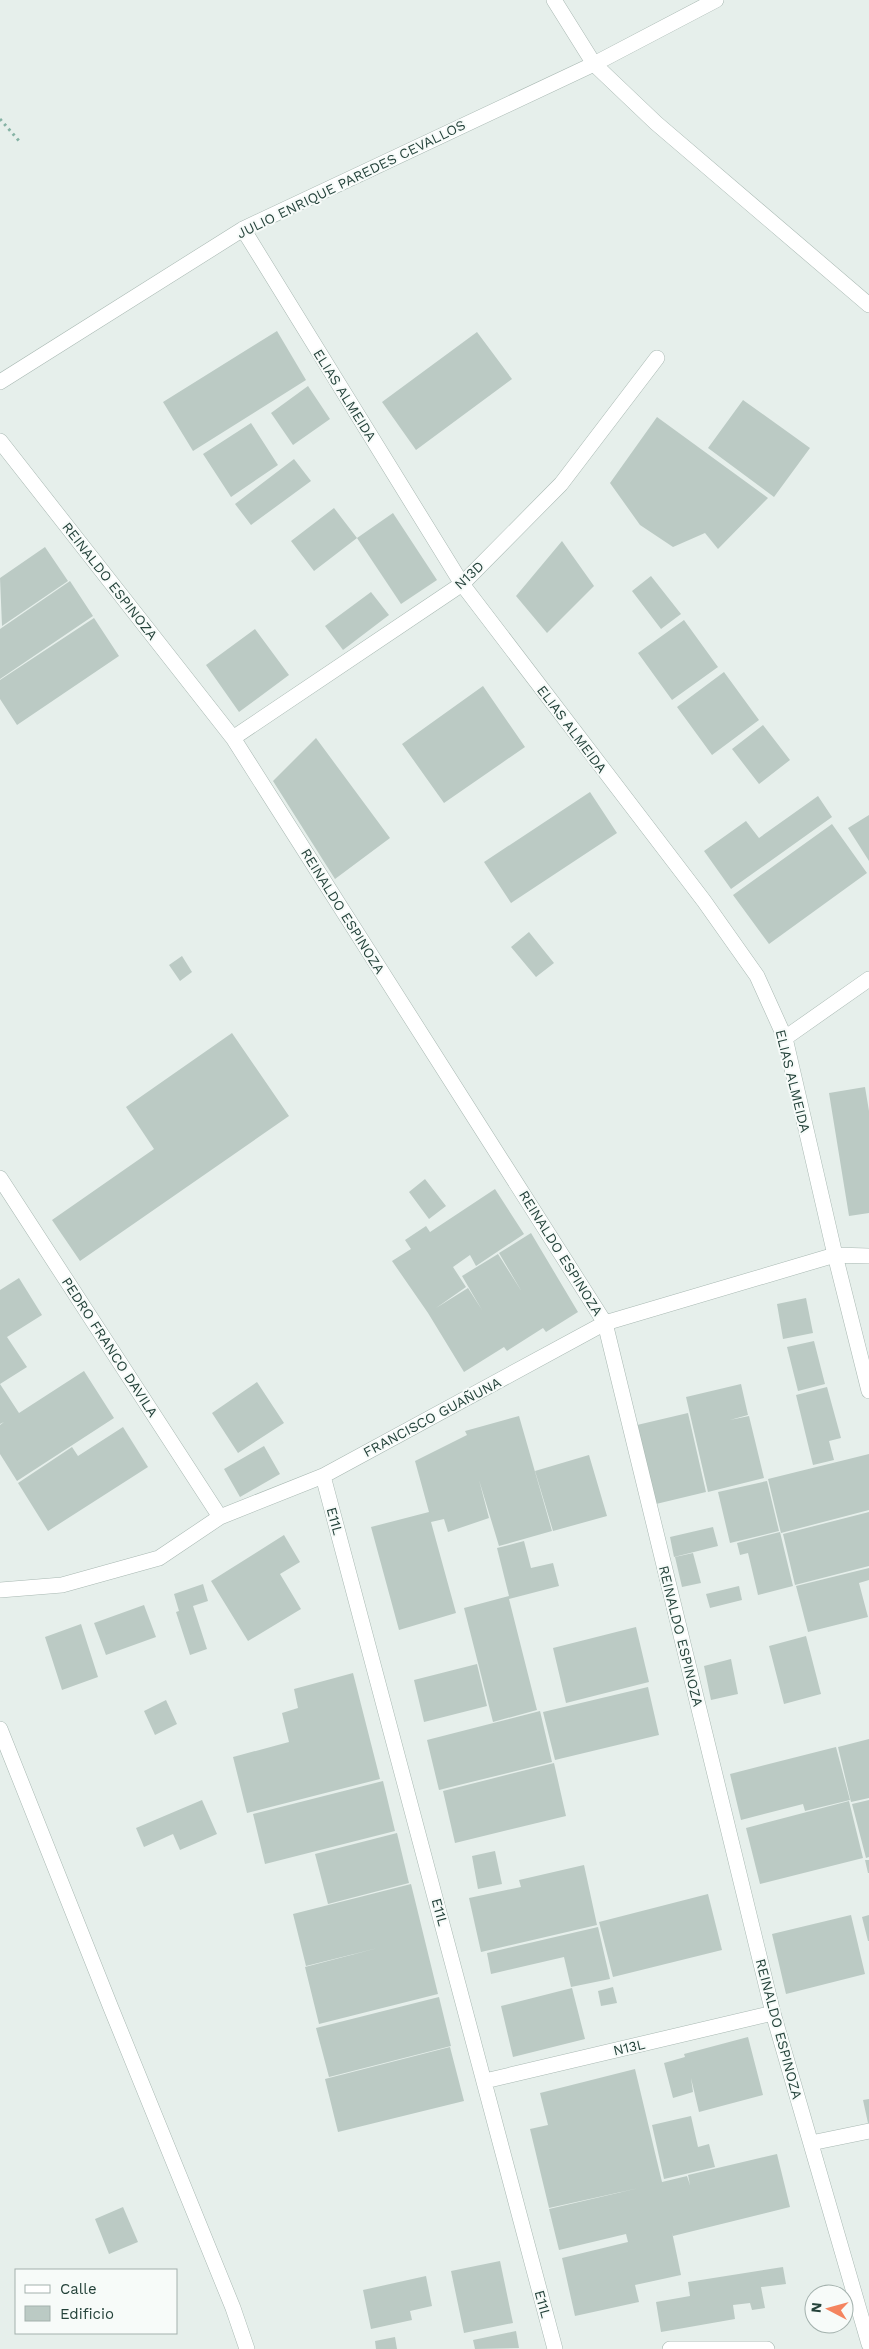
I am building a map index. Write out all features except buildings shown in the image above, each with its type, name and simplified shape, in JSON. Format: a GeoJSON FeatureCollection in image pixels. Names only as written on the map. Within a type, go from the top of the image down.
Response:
{"type":"FeatureCollection","features":[{"type":"Feature","properties":{"kind":"street"},"geometry":{"type":"LineString","coordinates":[[554,0],[594,64],[656,123],[869,305]]}},
{"type":"Feature","properties":{"kind":"street","name":"JULIO ENRIQUE PAREDES CEVALLOS"},"geometry":{"type":"LineString","coordinates":[[0,382],[243,229],[594,64],[716,0]]}},
{"type":"Feature","properties":{"kind":"street","name":"ELIAS ALMEIDA"},"geometry":{"type":"LineString","coordinates":[[243,229],[462,584],[710,908],[757,976],[785,1038],[835,1255],[869,1391]]}},
{"type":"Feature","properties":{"kind":"street","name":"N13D"},"geometry":{"type":"LineString","coordinates":[[233,738],[462,584],[561,484],[657,358]]}},
{"type":"Feature","properties":{"kind":"street","name":"REINALDO ESPINOZA"},"geometry":{"type":"LineString","coordinates":[[0,442],[233,738],[606,1323],[773,2013],[869,2344]]}},
{"type":"Feature","properties":{"kind":"street"},"geometry":{"type":"LineString","coordinates":[[785,1038],[869,979]]}},
{"type":"Feature","properties":{"kind":"street","name":"PEDRO FRANCO DAVILA"},"geometry":{"type":"LineString","coordinates":[[0,1178],[220,1517]]}},
{"type":"Feature","properties":{"kind":"street","name":"FRANCISCO GUAÑUNA"},"geometry":{"type":"LineString","coordinates":[[0,1590],[62,1585],[158,1558],[220,1517],[323,1476],[606,1323],[835,1255],[869,1256]]}},
{"type":"Feature","properties":{"kind":"street","name":"E11L"},"geometry":{"type":"LineString","coordinates":[[323,1476],[555,2349]]}},
{"type":"Feature","properties":{"kind":"street"},"geometry":{"type":"LineString","coordinates":[[0,1729],[110,2008],[233,2308],[247,2349]]}},
{"type":"Feature","properties":{"kind":"street","name":"N13L"},"geometry":{"type":"LineString","coordinates":[[485,2081],[773,2013]]}},
{"type":"Feature","properties":{"kind":"street"},"geometry":{"type":"LineString","coordinates":[[811,2144],[869,2131]]}},
{"type":"Feature","properties":{"kind":"street"},"geometry":{"type":"LineString","coordinates":[[670,2349],[767,2349]]}},
{"type":"Feature","properties":{"kind":"path"},"geometry":{"type":"LineString","coordinates":[[0,119],[20,142]]}}]}
